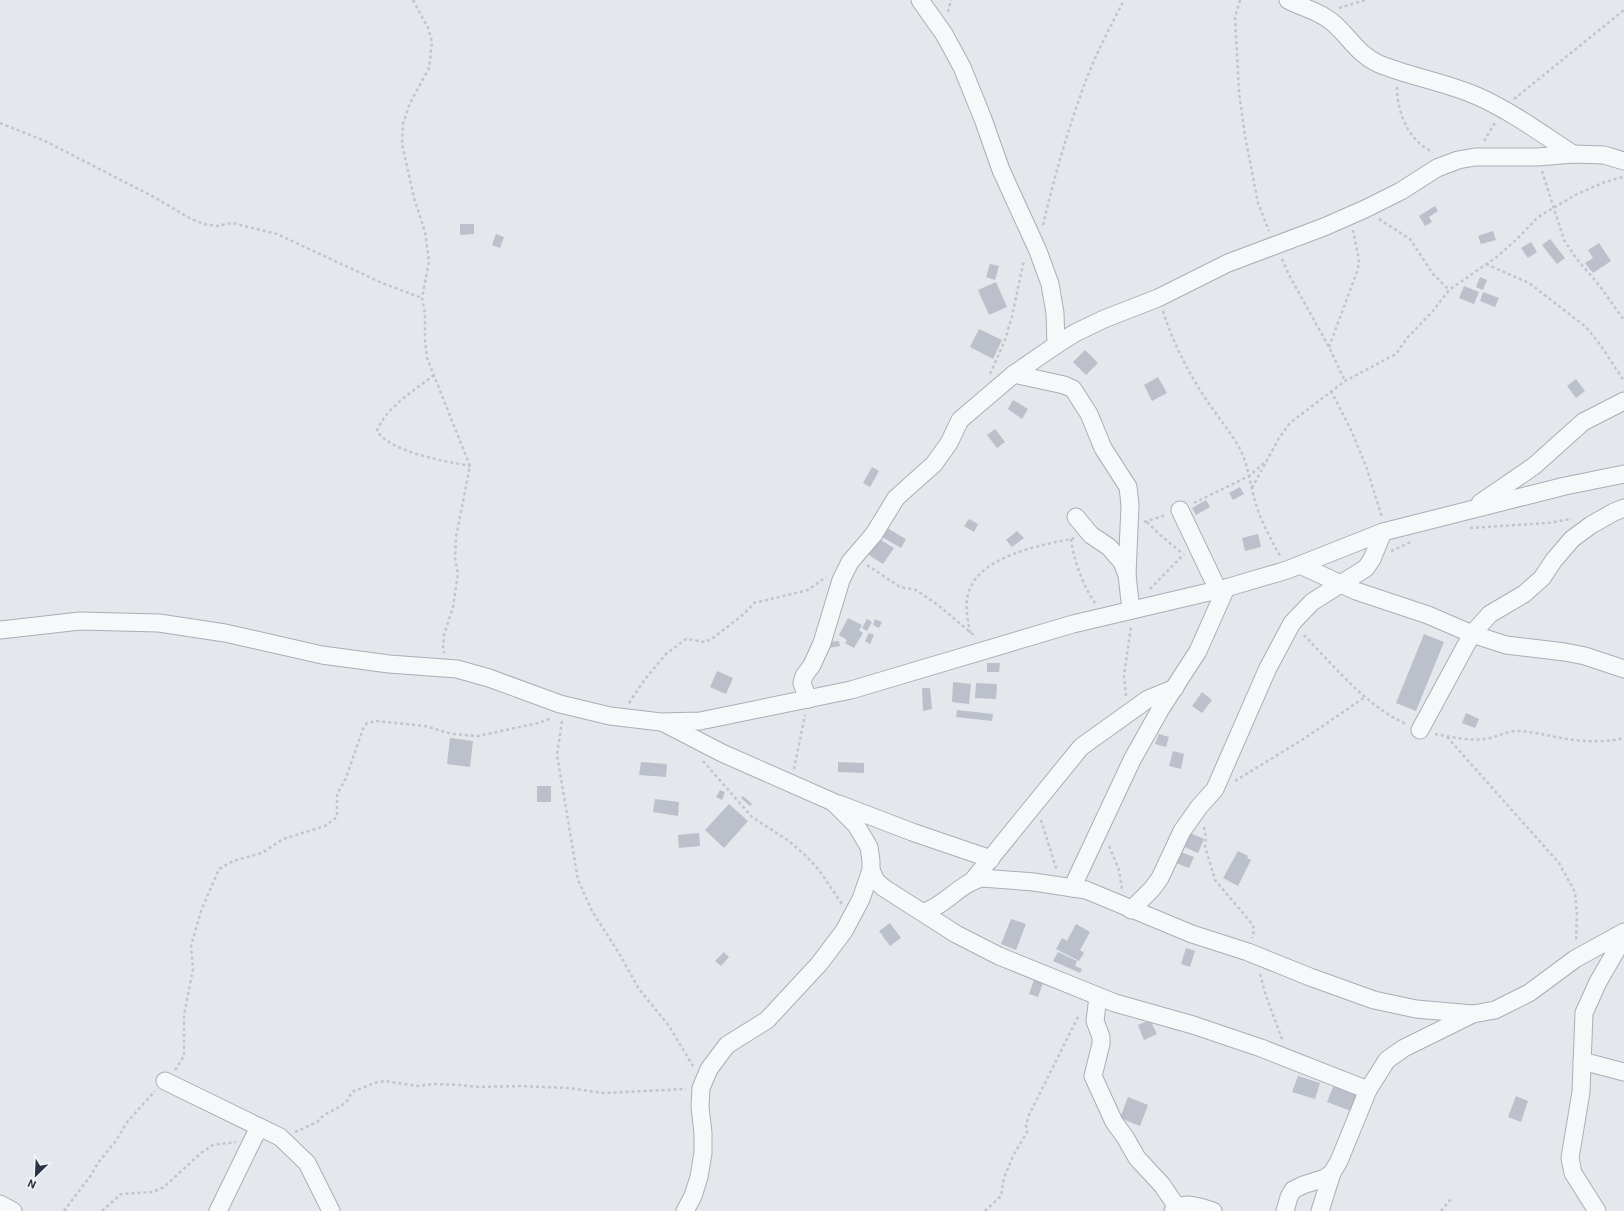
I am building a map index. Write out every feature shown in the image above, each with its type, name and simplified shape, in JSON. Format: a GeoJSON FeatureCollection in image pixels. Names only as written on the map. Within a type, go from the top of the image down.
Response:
{"type":"FeatureCollection","features":[{"type":"Feature","properties":{"kind":"street"},"geometry":{"type":"LineString","coordinates":[[920,0],[944,34],[962,67],[983,119],[1001,170],[1038,251],[1050,284],[1055,313],[1056,345]]}},
{"type":"Feature","properties":{"kind":"street"},"geometry":{"type":"LineString","coordinates":[[1288,0],[1321,14],[1333,23],[1366,56],[1378,63],[1451,86],[1477,96],[1573,154]]}},
{"type":"Feature","properties":{"kind":"street"},"geometry":{"type":"LineString","coordinates":[[808,698],[802,683],[804,676],[812,665],[822,644],[841,580],[852,559],[874,534],[896,498],[926,471],[940,455],[960,420],[1014,374],[1056,345],[1104,318],[1158,298],[1228,263],[1277,246],[1360,211],[1401,191],[1437,168],[1458,160],[1474,157],[1538,157],[1573,154],[1604,155],[1624,161]]}},
{"type":"Feature","properties":{"kind":"street"},"geometry":{"type":"LineString","coordinates":[[1014,374],[1064,385],[1073,389],[1089,414],[1103,448],[1128,487],[1130,499],[1127,575]]}},
{"type":"Feature","properties":{"kind":"street"},"geometry":{"type":"LineString","coordinates":[[1470,510],[1534,466],[1583,422],[1624,401]]}},
{"type":"Feature","properties":{"kind":"street"},"geometry":{"type":"LineString","coordinates":[[0,630],[80,621],[159,623],[244,637],[322,655],[388,664],[457,669],[489,678],[565,709],[661,722],[700,721],[851,690],[1073,624],[1222,589],[1294,567],[1385,532],[1565,486],[1624,474]]}},
{"type":"Feature","properties":{"kind":"street"},"geometry":{"type":"LineString","coordinates":[[1420,730],[1472,634],[1490,614],[1524,594],[1542,578],[1554,560],[1572,540],[1591,525],[1624,508]]}},
{"type":"Feature","properties":{"kind":"street"},"geometry":{"type":"LineString","coordinates":[[1180,510],[1207,567],[1222,589]]}},
{"type":"Feature","properties":{"kind":"street"},"geometry":{"type":"LineString","coordinates":[[1076,517],[1091,535],[1109,547],[1122,562],[1137,609]]}},
{"type":"Feature","properties":{"kind":"street"},"geometry":{"type":"LineString","coordinates":[[1128,908],[1152,889],[1160,878],[1182,832],[1199,807],[1215,789],[1268,668],[1292,623],[1312,602],[1366,568],[1385,532]]}},
{"type":"Feature","properties":{"kind":"street"},"geometry":{"type":"LineString","coordinates":[[1294,567],[1356,591],[1428,615],[1472,634],[1506,645],[1565,652],[1585,656],[1624,669]]}},
{"type":"Feature","properties":{"kind":"street"},"geometry":{"type":"LineString","coordinates":[[1067,887],[1101,825],[1132,760],[1160,710],[1198,651],[1222,589]]}},
{"type":"Feature","properties":{"kind":"street"},"geometry":{"type":"LineString","coordinates":[[924,912],[938,906],[973,880],[1081,747],[1148,699],[1175,688]]}},
{"type":"Feature","properties":{"kind":"street"},"geometry":{"type":"LineString","coordinates":[[661,722],[722,754],[791,782],[833,802],[912,832],[991,859]]}},
{"type":"Feature","properties":{"kind":"street"},"geometry":{"type":"LineString","coordinates":[[685,1211],[693,1196],[699,1178],[703,1154],[703,1133],[700,1107],[701,1085],[713,1062],[727,1045],[766,1020],[798,988],[832,948],[844,931],[861,899],[871,870],[871,855],[852,819],[833,802]]}},
{"type":"Feature","properties":{"kind":"street"},"geometry":{"type":"LineString","coordinates":[[871,870],[879,885],[924,912],[956,934],[999,956],[1115,1003],[1192,1026],[1288,1059],[1368,1090]]}},
{"type":"Feature","properties":{"kind":"street"},"geometry":{"type":"LineString","coordinates":[[973,880],[990,878],[1016,882],[1034,882],[1086,890],[1192,934],[1251,953],[1310,977],[1374,1000],[1416,1010],[1474,1014],[1495,1010],[1529,993],[1575,959],[1624,932]]}},
{"type":"Feature","properties":{"kind":"street"},"geometry":{"type":"LineString","coordinates":[[1597,1211],[1573,1174],[1570,1158],[1581,1092],[1584,1013],[1598,982],[1624,937]]}},
{"type":"Feature","properties":{"kind":"street"},"geometry":{"type":"LineString","coordinates":[[1094,995],[1095,1021],[1101,1037],[1101,1044],[1093,1076],[1114,1122],[1137,1158],[1162,1185],[1175,1209],[1188,1204],[1213,1211]]}},
{"type":"Feature","properties":{"kind":"street"},"geometry":{"type":"LineString","coordinates":[[1320,1211],[1332,1173],[1339,1161],[1368,1090],[1387,1060],[1398,1052],[1474,1014]]}},
{"type":"Feature","properties":{"kind":"street"},"geometry":{"type":"LineString","coordinates":[[1582,1061],[1624,1072]]}},
{"type":"Feature","properties":{"kind":"street"},"geometry":{"type":"LineString","coordinates":[[165,1081],[256,1132],[280,1137],[307,1163],[331,1211]]}},
{"type":"Feature","properties":{"kind":"street"},"geometry":{"type":"LineString","coordinates":[[218,1211],[256,1132]]}},
{"type":"Feature","properties":{"kind":"street"},"geometry":{"type":"LineString","coordinates":[[1285,1211],[1289,1196],[1293,1190],[1325,1178],[1332,1173]]}},
{"type":"Feature","properties":{"kind":"street"},"geometry":{"type":"LineString","coordinates":[[0,1204],[13,1211]]}},
{"type":"Feature","properties":{"kind":"path"},"geometry":{"type":"LineString","coordinates":[[413,0],[428,28],[432,42],[429,68],[410,103],[403,124],[402,144],[414,198],[425,232],[429,261],[422,298],[425,314],[424,340],[427,358],[470,466],[456,537],[455,559],[458,574],[454,600],[442,647],[445,655],[457,669]]}},
{"type":"Feature","properties":{"kind":"path"},"geometry":{"type":"LineString","coordinates":[[1038,251],[1055,174],[1080,96],[1104,38],[1124,0]]}},
{"type":"Feature","properties":{"kind":"path"},"geometry":{"type":"LineString","coordinates":[[1240,0],[1235,17],[1239,92],[1245,136],[1258,203],[1289,276],[1329,347],[1345,381]]}},
{"type":"Feature","properties":{"kind":"path"},"geometry":{"type":"LineString","coordinates":[[1321,14],[1365,0]]}},
{"type":"Feature","properties":{"kind":"path"},"geometry":{"type":"LineString","coordinates":[[1474,157],[1502,110],[1624,10]]}},
{"type":"Feature","properties":{"kind":"path"},"geometry":{"type":"LineString","coordinates":[[1397,70],[1397,102],[1408,130],[1418,143],[1430,151],[1458,160]]}},
{"type":"Feature","properties":{"kind":"path"},"geometry":{"type":"LineString","coordinates":[[0,123],[45,141],[154,197],[191,220],[217,226],[232,223],[277,234],[382,282],[422,298]]}},
{"type":"Feature","properties":{"kind":"path"},"geometry":{"type":"LineString","coordinates":[[1538,157],[1555,207],[1564,240],[1624,320]]}},
{"type":"Feature","properties":{"kind":"path"},"geometry":{"type":"LineString","coordinates":[[1252,488],[1284,429],[1345,381],[1396,354],[1407,338],[1433,311],[1449,290],[1486,264],[1517,239],[1538,217],[1577,194],[1605,182],[1624,177]]}},
{"type":"Feature","properties":{"kind":"path"},"geometry":{"type":"LineString","coordinates":[[1329,347],[1358,269],[1359,260],[1352,233],[1360,211],[1410,239],[1433,274],[1449,290]]}},
{"type":"Feature","properties":{"kind":"path"},"geometry":{"type":"LineString","coordinates":[[988,378],[1005,340],[1012,316],[1030,235]]}},
{"type":"Feature","properties":{"kind":"path"},"geometry":{"type":"LineString","coordinates":[[1486,264],[1529,283],[1586,327],[1601,346],[1624,381]]}},
{"type":"Feature","properties":{"kind":"path"},"geometry":{"type":"LineString","coordinates":[[1158,298],[1169,329],[1184,362],[1201,392],[1232,436],[1241,452],[1264,526],[1294,567]]}},
{"type":"Feature","properties":{"kind":"path"},"geometry":{"type":"LineString","coordinates":[[434,375],[390,410],[379,425],[377,431],[381,436],[398,446],[428,458],[470,466]]}},
{"type":"Feature","properties":{"kind":"path"},"geometry":{"type":"LineString","coordinates":[[1331,391],[1351,430],[1366,466],[1385,532]]}},
{"type":"Feature","properties":{"kind":"path"},"geometry":{"type":"LineString","coordinates":[[1467,528],[1546,523],[1577,518]]}},
{"type":"Feature","properties":{"kind":"path"},"geometry":{"type":"LineString","coordinates":[[1147,522],[1159,534],[1184,554],[1207,567]]}},
{"type":"Feature","properties":{"kind":"path"},"geometry":{"type":"LineString","coordinates":[[970,633],[966,609],[969,591],[976,579],[992,564],[1030,549],[1091,535]]}},
{"type":"Feature","properties":{"kind":"path"},"geometry":{"type":"LineString","coordinates":[[1071,539],[1072,550],[1089,592],[1107,616]]}},
{"type":"Feature","properties":{"kind":"path"},"geometry":{"type":"LineString","coordinates":[[1372,559],[1414,541]]}},
{"type":"Feature","properties":{"kind":"path"},"geometry":{"type":"LineString","coordinates":[[1128,713],[1124,675],[1126,649],[1137,609],[1149,590],[1184,554]]}},
{"type":"Feature","properties":{"kind":"path"},"geometry":{"type":"LineString","coordinates":[[620,717],[645,679],[666,654],[686,639],[704,642],[713,638],[744,614],[754,603],[808,590],[852,559],[900,587],[916,590],[938,605],[990,649]]}},
{"type":"Feature","properties":{"kind":"path"},"geometry":{"type":"LineString","coordinates":[[1215,789],[1243,777],[1365,697]]}},
{"type":"Feature","properties":{"kind":"path"},"geometry":{"type":"LineString","coordinates":[[791,782],[808,698]]}},
{"type":"Feature","properties":{"kind":"path"},"geometry":{"type":"LineString","coordinates":[[64,1211],[115,1142],[128,1121],[143,1102],[178,1066],[184,1056],[184,1015],[193,969],[192,946],[201,911],[219,869],[233,861],[245,859],[262,853],[283,839],[325,826],[337,817],[337,794],[346,778],[363,729],[367,723],[376,720],[402,723],[425,726],[452,734],[478,736],[538,723],[565,709]]}},
{"type":"Feature","properties":{"kind":"path"},"geometry":{"type":"LineString","coordinates":[[280,1137],[290,1135],[317,1122],[324,1115],[347,1101],[352,1092],[374,1083],[386,1081],[417,1086],[434,1084],[460,1084],[477,1087],[521,1086],[568,1088],[604,1093],[701,1085],[669,1026],[639,988],[592,911],[578,880],[557,756],[565,709]]}},
{"type":"Feature","properties":{"kind":"path"},"geometry":{"type":"LineString","coordinates":[[1446,736],[1559,863],[1575,892],[1577,915],[1575,959]]}},
{"type":"Feature","properties":{"kind":"path"},"geometry":{"type":"LineString","coordinates":[[702,760],[752,817],[789,841],[806,856],[819,870],[852,917]]}},
{"type":"Feature","properties":{"kind":"path"},"geometry":{"type":"LineString","coordinates":[[1035,803],[1067,887]]}},
{"type":"Feature","properties":{"kind":"path"},"geometry":{"type":"LineString","coordinates":[[1199,807],[1206,837],[1205,846],[1215,880],[1253,925],[1251,953],[1288,1059]]}},
{"type":"Feature","properties":{"kind":"path"},"geometry":{"type":"LineString","coordinates":[[1101,825],[1119,870],[1128,908]]}},
{"type":"Feature","properties":{"kind":"path"},"geometry":{"type":"LineString","coordinates":[[985,1211],[1001,1196],[1004,1178],[1013,1156],[1027,1132],[1026,1125],[1029,1115],[1094,995]]}},
{"type":"Feature","properties":{"kind":"path"},"geometry":{"type":"LineString","coordinates":[[102,1211],[121,1194],[153,1192],[164,1187],[201,1153],[214,1145],[238,1141],[256,1132]]}},
{"type":"Feature","properties":{"kind":"path"},"geometry":{"type":"LineString","coordinates":[[1441,1211],[1451,1199]]}},
{"type":"Feature","properties":{"kind":"building"},"geometry":{"type":"Polygon","coordinates":[[[1435,206],[1438,211],[1429,217],[1432,222],[1425,226],[1419,216],[1435,206]]]}},
{"type":"Feature","properties":{"kind":"building"},"geometry":{"type":"Polygon","coordinates":[[[460,224],[474,224],[474,234],[460,235],[460,224]]]}},
{"type":"Feature","properties":{"kind":"building"},"geometry":{"type":"Polygon","coordinates":[[[1493,231],[1496,240],[1481,244],[1478,236],[1493,231]]]}},
{"type":"Feature","properties":{"kind":"building"},"geometry":{"type":"Polygon","coordinates":[[[496,234],[504,237],[500,248],[492,245],[496,234]]]}},
{"type":"Feature","properties":{"kind":"building"},"geometry":{"type":"Polygon","coordinates":[[[1550,239],[1565,258],[1557,264],[1542,245],[1550,239]]]}},
{"type":"Feature","properties":{"kind":"building"},"geometry":{"type":"Polygon","coordinates":[[[1531,242],[1537,252],[1528,258],[1521,248],[1531,242]]]}},
{"type":"Feature","properties":{"kind":"building"},"geometry":{"type":"Polygon","coordinates":[[[1599,243],[1611,261],[1593,273],[1585,263],[1593,258],[1588,250],[1599,243]]]}},
{"type":"Feature","properties":{"kind":"building"},"geometry":{"type":"Polygon","coordinates":[[[990,264],[999,266],[995,280],[986,277],[990,264]]]}},
{"type":"Feature","properties":{"kind":"building"},"geometry":{"type":"Polygon","coordinates":[[[1480,277],[1487,280],[1483,290],[1476,287],[1480,277]]]}},
{"type":"Feature","properties":{"kind":"building"},"geometry":{"type":"Polygon","coordinates":[[[996,282],[1007,307],[989,315],[978,290],[996,282]]]}},
{"type":"Feature","properties":{"kind":"building"},"geometry":{"type":"Polygon","coordinates":[[[1464,286],[1479,292],[1474,304],[1459,298],[1464,286]]]}},
{"type":"Feature","properties":{"kind":"building"},"geometry":{"type":"Polygon","coordinates":[[[1483,292],[1499,298],[1495,307],[1480,301],[1483,292]]]}},
{"type":"Feature","properties":{"kind":"building"},"geometry":{"type":"Polygon","coordinates":[[[979,329],[1002,340],[993,359],[970,347],[979,329]]]}},
{"type":"Feature","properties":{"kind":"building"},"geometry":{"type":"Polygon","coordinates":[[[1085,350],[1098,363],[1086,375],[1073,362],[1085,350]]]}},
{"type":"Feature","properties":{"kind":"building"},"geometry":{"type":"Polygon","coordinates":[[[1158,377],[1167,393],[1152,401],[1144,385],[1158,377]]]}},
{"type":"Feature","properties":{"kind":"building"},"geometry":{"type":"Polygon","coordinates":[[[1576,379],[1585,391],[1576,398],[1567,386],[1576,379]]]}},
{"type":"Feature","properties":{"kind":"building"},"geometry":{"type":"Polygon","coordinates":[[[1013,400],[1028,409],[1022,419],[1008,409],[1013,400]]]}},
{"type":"Feature","properties":{"kind":"building"},"geometry":{"type":"Polygon","coordinates":[[[995,429],[1005,442],[997,448],[987,435],[995,429]]]}},
{"type":"Feature","properties":{"kind":"building"},"geometry":{"type":"Polygon","coordinates":[[[872,467],[879,471],[870,487],[863,483],[872,467]]]}},
{"type":"Feature","properties":{"kind":"building"},"geometry":{"type":"Polygon","coordinates":[[[1240,487],[1244,494],[1233,500],[1229,493],[1240,487]]]}},
{"type":"Feature","properties":{"kind":"building"},"geometry":{"type":"Polygon","coordinates":[[[1206,500],[1210,507],[1196,515],[1192,508],[1206,500]]]}},
{"type":"Feature","properties":{"kind":"building"},"geometry":{"type":"Polygon","coordinates":[[[969,519],[978,524],[974,532],[964,526],[969,519]]]}},
{"type":"Feature","properties":{"kind":"building"},"geometry":{"type":"Polygon","coordinates":[[[887,528],[906,539],[901,548],[882,537],[887,528]]]}},
{"type":"Feature","properties":{"kind":"building"},"geometry":{"type":"Polygon","coordinates":[[[1017,531],[1024,538],[1012,547],[1006,540],[1017,531]]]}},
{"type":"Feature","properties":{"kind":"building"},"geometry":{"type":"Polygon","coordinates":[[[1258,534],[1261,547],[1245,551],[1242,538],[1258,534]]]}},
{"type":"Feature","properties":{"kind":"building"},"geometry":{"type":"Polygon","coordinates":[[[879,539],[894,548],[883,564],[869,555],[879,539]]]}},
{"type":"Feature","properties":{"kind":"building"},"geometry":{"type":"Polygon","coordinates":[[[848,618],[862,625],[859,630],[863,633],[854,648],[845,643],[847,640],[839,635],[848,618]]]}},
{"type":"Feature","properties":{"kind":"building"},"geometry":{"type":"Polygon","coordinates":[[[867,619],[872,622],[867,631],[862,628],[867,619]]]}},
{"type":"Feature","properties":{"kind":"building"},"geometry":{"type":"Polygon","coordinates":[[[875,619],[882,622],[879,628],[873,625],[875,619]]]}},
{"type":"Feature","properties":{"kind":"building"},"geometry":{"type":"Polygon","coordinates":[[[869,633],[874,635],[870,644],[865,641],[869,633]]]}},
{"type":"Feature","properties":{"kind":"building"},"geometry":{"type":"Polygon","coordinates":[[[1424,634],[1444,642],[1416,711],[1396,703],[1424,634]]]}},
{"type":"Feature","properties":{"kind":"building"},"geometry":{"type":"Polygon","coordinates":[[[839,641],[840,646],[828,648],[827,642],[839,641]]]}},
{"type":"Feature","properties":{"kind":"building"},"geometry":{"type":"Polygon","coordinates":[[[987,663],[1000,663],[999,672],[987,672],[987,663]]]}},
{"type":"Feature","properties":{"kind":"building"},"geometry":{"type":"Polygon","coordinates":[[[717,671],[733,678],[726,694],[710,687],[717,671]]]}},
{"type":"Feature","properties":{"kind":"building"},"geometry":{"type":"Polygon","coordinates":[[[953,682],[971,684],[969,704],[952,702],[953,682]]]}},
{"type":"Feature","properties":{"kind":"building"},"geometry":{"type":"Polygon","coordinates":[[[976,683],[997,684],[996,699],[975,698],[976,683]]]}},
{"type":"Feature","properties":{"kind":"building"},"geometry":{"type":"Polygon","coordinates":[[[922,688],[930,688],[932,709],[923,711],[922,688]]]}},
{"type":"Feature","properties":{"kind":"building"},"geometry":{"type":"Polygon","coordinates":[[[1202,692],[1212,700],[1202,713],[1192,706],[1202,692]]]}},
{"type":"Feature","properties":{"kind":"building"},"geometry":{"type":"Polygon","coordinates":[[[957,710],[993,714],[992,721],[956,717],[957,710]]]}},
{"type":"Feature","properties":{"kind":"building"},"geometry":{"type":"Polygon","coordinates":[[[1466,713],[1479,719],[1475,728],[1462,723],[1466,713]]]}},
{"type":"Feature","properties":{"kind":"building"},"geometry":{"type":"Polygon","coordinates":[[[1159,734],[1169,737],[1166,747],[1155,744],[1159,734]]]}},
{"type":"Feature","properties":{"kind":"building"},"geometry":{"type":"Polygon","coordinates":[[[450,738],[473,741],[470,767],[447,764],[450,738]]]}},
{"type":"Feature","properties":{"kind":"building"},"geometry":{"type":"Polygon","coordinates":[[[1173,751],[1184,754],[1181,769],[1169,766],[1173,751]]]}},
{"type":"Feature","properties":{"kind":"building"},"geometry":{"type":"Polygon","coordinates":[[[641,762],[667,764],[666,777],[639,775],[641,762]]]}},
{"type":"Feature","properties":{"kind":"building"},"geometry":{"type":"Polygon","coordinates":[[[838,762],[864,763],[864,773],[838,772],[838,762]]]}},
{"type":"Feature","properties":{"kind":"building"},"geometry":{"type":"Polygon","coordinates":[[[537,786],[551,786],[551,802],[537,802],[537,786]]]}},
{"type":"Feature","properties":{"kind":"building"},"geometry":{"type":"Polygon","coordinates":[[[720,790],[725,792],[722,800],[716,797],[720,790]]]}},
{"type":"Feature","properties":{"kind":"building"},"geometry":{"type":"Polygon","coordinates":[[[743,796],[752,804],[750,806],[741,798],[743,796]]]}},
{"type":"Feature","properties":{"kind":"building"},"geometry":{"type":"Polygon","coordinates":[[[655,799],[679,802],[678,816],[653,812],[655,799]]]}},
{"type":"Feature","properties":{"kind":"building"},"geometry":{"type":"Polygon","coordinates":[[[729,804],[748,821],[724,848],[705,830],[729,804]]]}},
{"type":"Feature","properties":{"kind":"building"},"geometry":{"type":"Polygon","coordinates":[[[1186,831],[1204,839],[1198,853],[1180,845],[1186,831]]]}},
{"type":"Feature","properties":{"kind":"building"},"geometry":{"type":"Polygon","coordinates":[[[699,833],[700,846],[679,848],[678,835],[699,833]]]}},
{"type":"Feature","properties":{"kind":"building"},"geometry":{"type":"Polygon","coordinates":[[[1176,850],[1194,857],[1189,868],[1171,861],[1176,850]]]}},
{"type":"Feature","properties":{"kind":"building"},"geometry":{"type":"Polygon","coordinates":[[[1238,851],[1248,856],[1247,858],[1251,860],[1238,886],[1223,878],[1238,851]]]}},
{"type":"Feature","properties":{"kind":"building"},"geometry":{"type":"Polygon","coordinates":[[[1011,919],[1026,924],[1016,950],[1001,944],[1011,919]]]}},
{"type":"Feature","properties":{"kind":"building"},"geometry":{"type":"Polygon","coordinates":[[[890,923],[901,938],[890,946],[879,931],[890,923]]]}},
{"type":"Feature","properties":{"kind":"building"},"geometry":{"type":"Polygon","coordinates":[[[1076,924],[1090,932],[1080,950],[1084,953],[1079,961],[1056,949],[1062,938],[1067,941],[1076,924]]]}},
{"type":"Feature","properties":{"kind":"building"},"geometry":{"type":"Polygon","coordinates":[[[1186,948],[1195,951],[1190,967],[1181,964],[1186,948]]]}},
{"type":"Feature","properties":{"kind":"building"},"geometry":{"type":"Polygon","coordinates":[[[724,952],[729,957],[721,966],[715,961],[724,952]]]}},
{"type":"Feature","properties":{"kind":"building"},"geometry":{"type":"Polygon","coordinates":[[[1058,952],[1077,961],[1075,966],[1082,969],[1080,973],[1053,961],[1058,952]]]}},
{"type":"Feature","properties":{"kind":"building"},"geometry":{"type":"Polygon","coordinates":[[[1035,977],[1044,980],[1038,997],[1029,994],[1035,977]]]}},
{"type":"Feature","properties":{"kind":"building"},"geometry":{"type":"Polygon","coordinates":[[[1150,1020],[1157,1034],[1144,1040],[1138,1025],[1150,1020]]]}},
{"type":"Feature","properties":{"kind":"building"},"geometry":{"type":"Polygon","coordinates":[[[1298,1076],[1320,1083],[1315,1099],[1292,1092],[1298,1076]]]}},
{"type":"Feature","properties":{"kind":"building"},"geometry":{"type":"Polygon","coordinates":[[[1335,1082],[1359,1091],[1351,1111],[1327,1102],[1335,1082]]]}},
{"type":"Feature","properties":{"kind":"building"},"geometry":{"type":"Polygon","coordinates":[[[1516,1096],[1528,1101],[1521,1122],[1508,1117],[1516,1096]]]}},
{"type":"Feature","properties":{"kind":"building"},"geometry":{"type":"Polygon","coordinates":[[[1128,1097],[1148,1105],[1140,1126],[1120,1118],[1128,1097]]]}}]}
